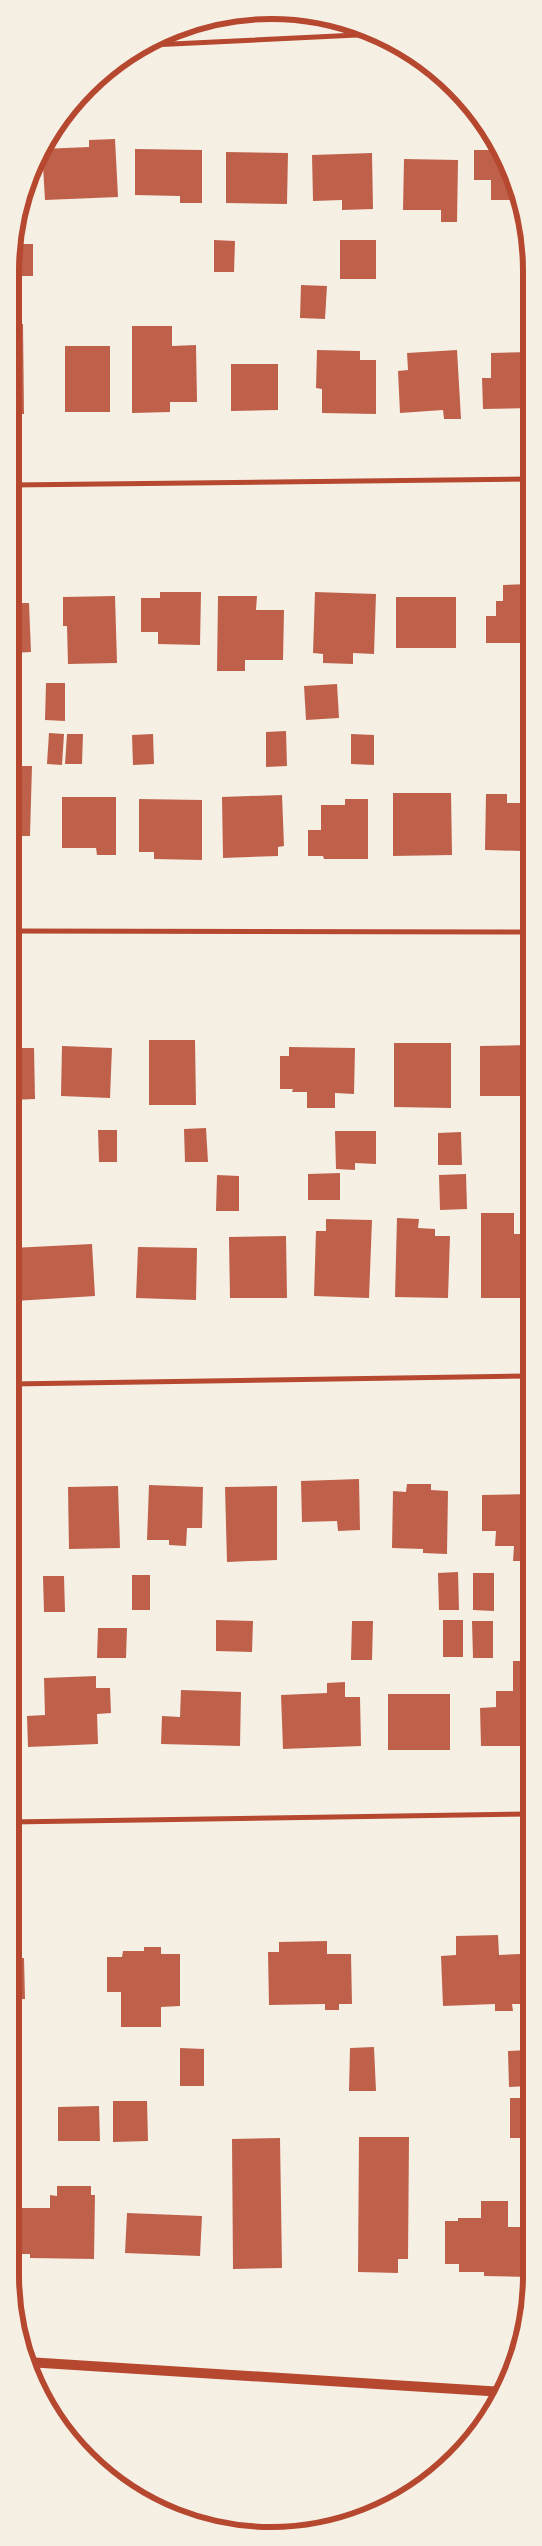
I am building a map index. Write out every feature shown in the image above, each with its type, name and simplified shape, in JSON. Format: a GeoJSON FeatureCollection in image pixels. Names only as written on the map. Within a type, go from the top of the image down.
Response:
{"type":"FeatureCollection","features":[{"type":"Feature","properties":{"kind":"main road"},"geometry":{"type":"LineString","coordinates":[[34,2362],[494,2391]]}},
{"type":"Feature","properties":{"kind":"street"},"geometry":{"type":"LineString","coordinates":[[160,45],[360,35]]}},
{"type":"Feature","properties":{"kind":"street"},"geometry":{"type":"LineString","coordinates":[[19,485],[523,479]]}},
{"type":"Feature","properties":{"kind":"street"},"geometry":{"type":"LineString","coordinates":[[19,931],[523,932]]}},
{"type":"Feature","properties":{"kind":"street"},"geometry":{"type":"LineString","coordinates":[[19,1384],[523,1376]]}},
{"type":"Feature","properties":{"kind":"street"},"geometry":{"type":"LineString","coordinates":[[19,1822],[523,1814]]}},
{"type":"Feature","properties":{"kind":"building"},"geometry":{"type":"Polygon","coordinates":[[[115,139],[118,197],[45,200],[43,164],[51,149],[89,147],[89,140],[115,139]]]}},
{"type":"Feature","properties":{"kind":"building"},"geometry":{"type":"Polygon","coordinates":[[[135,149],[202,150],[202,203],[180,203],[180,196],[135,195],[135,149]]]}},
{"type":"Feature","properties":{"kind":"building"},"geometry":{"type":"Polygon","coordinates":[[[474,150],[492,150],[504,174],[513,200],[491,200],[491,180],[474,180],[474,150]]]}},
{"type":"Feature","properties":{"kind":"building"},"geometry":{"type":"Polygon","coordinates":[[[226,152],[288,153],[287,204],[226,203],[226,152]]]}},
{"type":"Feature","properties":{"kind":"building"},"geometry":{"type":"Polygon","coordinates":[[[372,153],[373,209],[342,210],[342,200],[313,201],[312,155],[372,153]]]}},
{"type":"Feature","properties":{"kind":"building"},"geometry":{"type":"Polygon","coordinates":[[[404,159],[458,160],[457,222],[441,222],[441,210],[403,210],[404,159]]]}},
{"type":"Feature","properties":{"kind":"building"},"geometry":{"type":"Polygon","coordinates":[[[514,203],[517,216],[514,216],[514,203]]]}},
{"type":"Feature","properties":{"kind":"building"},"geometry":{"type":"Polygon","coordinates":[[[214,240],[235,241],[234,272],[214,272],[214,240]]]}},
{"type":"Feature","properties":{"kind":"building"},"geometry":{"type":"Polygon","coordinates":[[[340,240],[376,240],[376,279],[340,279],[340,240]]]}},
{"type":"Feature","properties":{"kind":"building"},"geometry":{"type":"Polygon","coordinates":[[[20,244],[33,244],[33,276],[19,276],[20,244]]]}},
{"type":"Feature","properties":{"kind":"building"},"geometry":{"type":"Polygon","coordinates":[[[301,285],[327,286],[325,319],[300,318],[301,285]]]}},
{"type":"Feature","properties":{"kind":"building"},"geometry":{"type":"Polygon","coordinates":[[[19,324],[23,324],[24,414],[19,414],[19,324]]]}},
{"type":"Feature","properties":{"kind":"building"},"geometry":{"type":"Polygon","coordinates":[[[132,326],[172,326],[172,346],[196,345],[197,402],[170,402],[170,412],[132,413],[132,326]]]}},
{"type":"Feature","properties":{"kind":"building"},"geometry":{"type":"Polygon","coordinates":[[[65,346],[110,346],[110,412],[65,412],[65,346]]]}},
{"type":"Feature","properties":{"kind":"building"},"geometry":{"type":"Polygon","coordinates":[[[317,350],[360,351],[360,360],[376,360],[376,414],[322,413],[322,389],[316,388],[317,350]]]}},
{"type":"Feature","properties":{"kind":"building"},"geometry":{"type":"Polygon","coordinates":[[[457,350],[461,419],[444,419],[443,410],[400,413],[398,371],[408,370],[407,353],[457,350]]]}},
{"type":"Feature","properties":{"kind":"building"},"geometry":{"type":"Polygon","coordinates":[[[523,352],[523,408],[483,409],[482,378],[491,378],[491,353],[523,352]]]}},
{"type":"Feature","properties":{"kind":"building"},"geometry":{"type":"Polygon","coordinates":[[[231,364],[278,364],[278,410],[231,411],[231,364]]]}},
{"type":"Feature","properties":{"kind":"building"},"geometry":{"type":"Polygon","coordinates":[[[523,584],[523,643],[486,643],[486,616],[496,616],[496,601],[503,601],[503,585],[523,584]]]}},
{"type":"Feature","properties":{"kind":"building"},"geometry":{"type":"Polygon","coordinates":[[[160,592],[201,592],[200,645],[158,644],[158,632],[141,632],[141,598],[160,598],[160,592]]]}},
{"type":"Feature","properties":{"kind":"building"},"geometry":{"type":"Polygon","coordinates":[[[315,592],[376,594],[374,654],[353,653],[353,664],[323,663],[323,654],[313,653],[315,592]]]}},
{"type":"Feature","properties":{"kind":"building"},"geometry":{"type":"Polygon","coordinates":[[[115,596],[117,663],[68,664],[67,626],[63,626],[63,597],[115,596]]]}},
{"type":"Feature","properties":{"kind":"building"},"geometry":{"type":"Polygon","coordinates":[[[218,596],[257,596],[256,610],[284,610],[283,660],[245,660],[245,671],[217,671],[218,596]]]}},
{"type":"Feature","properties":{"kind":"building"},"geometry":{"type":"Polygon","coordinates":[[[396,597],[456,597],[456,648],[396,648],[396,597]]]}},
{"type":"Feature","properties":{"kind":"building"},"geometry":{"type":"Polygon","coordinates":[[[19,603],[29,603],[31,652],[19,653],[19,603]]]}},
{"type":"Feature","properties":{"kind":"building"},"geometry":{"type":"Polygon","coordinates":[[[46,683],[65,683],[65,721],[45,720],[46,683]]]}},
{"type":"Feature","properties":{"kind":"building"},"geometry":{"type":"Polygon","coordinates":[[[522,683],[523,683],[523,720],[521,720],[522,683]]]}},
{"type":"Feature","properties":{"kind":"building"},"geometry":{"type":"Polygon","coordinates":[[[337,684],[339,718],[306,720],[304,686],[337,684]]]}},
{"type":"Feature","properties":{"kind":"building"},"geometry":{"type":"Polygon","coordinates":[[[286,731],[287,766],[266,767],[266,732],[286,731]]]}},
{"type":"Feature","properties":{"kind":"building"},"geometry":{"type":"Polygon","coordinates":[[[49,733],[64,734],[62,765],[47,764],[49,733]]]}},
{"type":"Feature","properties":{"kind":"building"},"geometry":{"type":"Polygon","coordinates":[[[520,733],[523,733],[523,772],[521,772],[520,733]]]}},
{"type":"Feature","properties":{"kind":"building"},"geometry":{"type":"Polygon","coordinates":[[[67,734],[83,734],[82,764],[65,764],[67,734]]]}},
{"type":"Feature","properties":{"kind":"building"},"geometry":{"type":"Polygon","coordinates":[[[153,734],[154,764],[133,765],[132,735],[153,734]]]}},
{"type":"Feature","properties":{"kind":"building"},"geometry":{"type":"Polygon","coordinates":[[[351,734],[374,735],[374,765],[351,764],[351,734]]]}},
{"type":"Feature","properties":{"kind":"building"},"geometry":{"type":"Polygon","coordinates":[[[19,766],[32,766],[30,836],[19,836],[19,766]]]}},
{"type":"Feature","properties":{"kind":"building"},"geometry":{"type":"Polygon","coordinates":[[[393,793],[451,793],[452,855],[393,856],[393,793]]]}},
{"type":"Feature","properties":{"kind":"building"},"geometry":{"type":"Polygon","coordinates":[[[486,794],[507,794],[507,803],[523,803],[522,851],[485,850],[486,794]]]}},
{"type":"Feature","properties":{"kind":"building"},"geometry":{"type":"Polygon","coordinates":[[[282,795],[284,846],[278,847],[278,856],[223,858],[222,797],[282,795]]]}},
{"type":"Feature","properties":{"kind":"building"},"geometry":{"type":"Polygon","coordinates":[[[62,797],[116,797],[116,855],[97,855],[96,848],[62,848],[62,797]]]}},
{"type":"Feature","properties":{"kind":"building"},"geometry":{"type":"Polygon","coordinates":[[[139,799],[202,800],[202,860],[154,859],[154,852],[139,852],[139,799]]]}},
{"type":"Feature","properties":{"kind":"building"},"geometry":{"type":"Polygon","coordinates":[[[345,799],[368,799],[368,859],[324,859],[323,856],[308,856],[308,830],[321,830],[321,805],[345,805],[345,799]]]}},
{"type":"Feature","properties":{"kind":"building"},"geometry":{"type":"Polygon","coordinates":[[[149,1040],[195,1040],[196,1105],[149,1105],[149,1040]]]}},
{"type":"Feature","properties":{"kind":"building"},"geometry":{"type":"Polygon","coordinates":[[[394,1043],[451,1043],[451,1108],[394,1107],[394,1043]]]}},
{"type":"Feature","properties":{"kind":"building"},"geometry":{"type":"Polygon","coordinates":[[[523,1045],[523,1096],[480,1096],[480,1046],[523,1045]]]}},
{"type":"Feature","properties":{"kind":"building"},"geometry":{"type":"Polygon","coordinates":[[[62,1046],[112,1048],[110,1098],[61,1096],[62,1046]]]}},
{"type":"Feature","properties":{"kind":"building"},"geometry":{"type":"Polygon","coordinates":[[[289,1047],[355,1048],[354,1094],[335,1093],[335,1108],[307,1108],[307,1092],[292,1092],[293,1089],[280,1089],[280,1056],[289,1056],[289,1047]]]}},
{"type":"Feature","properties":{"kind":"building"},"geometry":{"type":"Polygon","coordinates":[[[19,1048],[34,1048],[35,1099],[19,1100],[19,1048]]]}},
{"type":"Feature","properties":{"kind":"building"},"geometry":{"type":"Polygon","coordinates":[[[206,1128],[208,1162],[185,1162],[184,1129],[206,1128]]]}},
{"type":"Feature","properties":{"kind":"building"},"geometry":{"type":"Polygon","coordinates":[[[98,1130],[117,1130],[117,1162],[99,1162],[98,1130]]]}},
{"type":"Feature","properties":{"kind":"building"},"geometry":{"type":"Polygon","coordinates":[[[335,1131],[376,1131],[376,1164],[355,1163],[355,1170],[336,1169],[335,1131]]]}},
{"type":"Feature","properties":{"kind":"building"},"geometry":{"type":"Polygon","coordinates":[[[461,1132],[462,1165],[438,1165],[438,1133],[461,1132]]]}},
{"type":"Feature","properties":{"kind":"building"},"geometry":{"type":"Polygon","coordinates":[[[340,1173],[340,1200],[308,1200],[308,1174],[340,1173]]]}},
{"type":"Feature","properties":{"kind":"building"},"geometry":{"type":"Polygon","coordinates":[[[466,1174],[467,1209],[440,1210],[439,1175],[466,1174]]]}},
{"type":"Feature","properties":{"kind":"building"},"geometry":{"type":"Polygon","coordinates":[[[217,1175],[239,1176],[239,1211],[216,1211],[217,1175]]]}},
{"type":"Feature","properties":{"kind":"building"},"geometry":{"type":"Polygon","coordinates":[[[481,1213],[514,1213],[514,1234],[523,1234],[523,1298],[481,1298],[481,1213]]]}},
{"type":"Feature","properties":{"kind":"building"},"geometry":{"type":"Polygon","coordinates":[[[397,1218],[419,1219],[418,1228],[435,1229],[435,1236],[450,1236],[448,1298],[395,1297],[397,1218]]]}},
{"type":"Feature","properties":{"kind":"building"},"geometry":{"type":"Polygon","coordinates":[[[326,1219],[372,1220],[369,1298],[314,1296],[316,1231],[326,1231],[326,1219]]]}},
{"type":"Feature","properties":{"kind":"building"},"geometry":{"type":"Polygon","coordinates":[[[286,1236],[287,1298],[230,1298],[229,1237],[286,1236]]]}},
{"type":"Feature","properties":{"kind":"building"},"geometry":{"type":"Polygon","coordinates":[[[92,1244],[95,1296],[19,1301],[19,1248],[92,1244]]]}},
{"type":"Feature","properties":{"kind":"building"},"geometry":{"type":"Polygon","coordinates":[[[138,1247],[197,1248],[196,1300],[136,1298],[138,1247]]]}},
{"type":"Feature","properties":{"kind":"building"},"geometry":{"type":"Polygon","coordinates":[[[359,1479],[360,1530],[338,1531],[337,1521],[302,1522],[301,1481],[359,1479]]]}},
{"type":"Feature","properties":{"kind":"building"},"geometry":{"type":"Polygon","coordinates":[[[407,1484],[431,1484],[431,1490],[448,1491],[447,1554],[423,1553],[423,1549],[392,1548],[393,1491],[406,1492],[407,1484]]]}},
{"type":"Feature","properties":{"kind":"building"},"geometry":{"type":"Polygon","coordinates":[[[149,1485],[203,1487],[202,1528],[187,1528],[186,1546],[169,1545],[169,1540],[147,1540],[149,1485]]]}},
{"type":"Feature","properties":{"kind":"building"},"geometry":{"type":"Polygon","coordinates":[[[118,1486],[120,1548],[69,1549],[68,1487],[118,1486]]]}},
{"type":"Feature","properties":{"kind":"building"},"geometry":{"type":"Polygon","coordinates":[[[277,1486],[277,1560],[227,1562],[225,1487],[277,1486]]]}},
{"type":"Feature","properties":{"kind":"building"},"geometry":{"type":"Polygon","coordinates":[[[523,1494],[523,1561],[513,1561],[514,1546],[495,1546],[496,1531],[482,1531],[482,1495],[523,1494]]]}},
{"type":"Feature","properties":{"kind":"building"},"geometry":{"type":"Polygon","coordinates":[[[458,1572],[459,1610],[439,1610],[438,1573],[458,1572]]]}},
{"type":"Feature","properties":{"kind":"building"},"geometry":{"type":"Polygon","coordinates":[[[473,1573],[494,1573],[494,1611],[473,1610],[473,1573]]]}},
{"type":"Feature","properties":{"kind":"building"},"geometry":{"type":"Polygon","coordinates":[[[132,1575],[150,1575],[150,1610],[132,1610],[132,1575]]]}},
{"type":"Feature","properties":{"kind":"building"},"geometry":{"type":"Polygon","coordinates":[[[43,1576],[64,1576],[65,1612],[44,1612],[43,1576]]]}},
{"type":"Feature","properties":{"kind":"building"},"geometry":{"type":"Polygon","coordinates":[[[216,1620],[253,1621],[252,1652],[216,1651],[216,1620]]]}},
{"type":"Feature","properties":{"kind":"building"},"geometry":{"type":"Polygon","coordinates":[[[443,1620],[463,1620],[463,1657],[443,1657],[443,1620]]]}},
{"type":"Feature","properties":{"kind":"building"},"geometry":{"type":"Polygon","coordinates":[[[352,1621],[373,1621],[372,1660],[351,1660],[352,1621]]]}},
{"type":"Feature","properties":{"kind":"building"},"geometry":{"type":"Polygon","coordinates":[[[472,1621],[493,1621],[493,1658],[473,1658],[472,1621]]]}},
{"type":"Feature","properties":{"kind":"building"},"geometry":{"type":"Polygon","coordinates":[[[98,1628],[127,1628],[126,1658],[97,1658],[98,1628]]]}},
{"type":"Feature","properties":{"kind":"building"},"geometry":{"type":"Polygon","coordinates":[[[513,1661],[523,1661],[523,1746],[481,1746],[480,1708],[496,1707],[496,1691],[513,1691],[513,1661]]]}},
{"type":"Feature","properties":{"kind":"building"},"geometry":{"type":"Polygon","coordinates":[[[96,1676],[96,1688],[110,1688],[111,1713],[97,1714],[98,1744],[28,1747],[27,1716],[45,1715],[44,1678],[96,1676]]]}},
{"type":"Feature","properties":{"kind":"building"},"geometry":{"type":"Polygon","coordinates":[[[345,1682],[345,1697],[360,1697],[361,1746],[283,1749],[281,1695],[327,1693],[327,1683],[345,1682]]]}},
{"type":"Feature","properties":{"kind":"building"},"geometry":{"type":"Polygon","coordinates":[[[181,1690],[241,1692],[240,1746],[161,1744],[162,1716],[180,1717],[181,1690]]]}},
{"type":"Feature","properties":{"kind":"building"},"geometry":{"type":"Polygon","coordinates":[[[388,1694],[450,1694],[450,1750],[388,1750],[388,1694]]]}},
{"type":"Feature","properties":{"kind":"building"},"geometry":{"type":"Polygon","coordinates":[[[498,1935],[499,1955],[520,1954],[522,2004],[512,2004],[513,2011],[495,2011],[495,2004],[443,2006],[441,1956],[456,1955],[456,1936],[498,1935]]]}},
{"type":"Feature","properties":{"kind":"building"},"geometry":{"type":"Polygon","coordinates":[[[327,1941],[327,1954],[351,1954],[352,2004],[339,2004],[339,2010],[325,2010],[325,2004],[269,2005],[268,1952],[279,1952],[279,1942],[327,1941]]]}},
{"type":"Feature","properties":{"kind":"building"},"geometry":{"type":"Polygon","coordinates":[[[144,1947],[161,1947],[161,1954],[180,1954],[180,2006],[161,2007],[161,2027],[121,2027],[121,1992],[107,1992],[107,1957],[122,1957],[123,1951],[144,1951],[144,1947]]]}},
{"type":"Feature","properties":{"kind":"building"},"geometry":{"type":"Polygon","coordinates":[[[19,1958],[24,1958],[25,1999],[19,1999],[19,1958]]]}},
{"type":"Feature","properties":{"kind":"building"},"geometry":{"type":"Polygon","coordinates":[[[374,2047],[376,2091],[349,2091],[350,2048],[374,2047]]]}},
{"type":"Feature","properties":{"kind":"building"},"geometry":{"type":"Polygon","coordinates":[[[180,2048],[204,2049],[204,2086],[180,2086],[180,2048]]]}},
{"type":"Feature","properties":{"kind":"building"},"geometry":{"type":"Polygon","coordinates":[[[523,2050],[523,2086],[509,2087],[508,2051],[523,2050]]]}},
{"type":"Feature","properties":{"kind":"building"},"geometry":{"type":"Polygon","coordinates":[[[510,2098],[523,2098],[523,2138],[510,2138],[510,2098]]]}},
{"type":"Feature","properties":{"kind":"building"},"geometry":{"type":"Polygon","coordinates":[[[113,2101],[147,2101],[148,2141],[113,2142],[113,2101]]]}},
{"type":"Feature","properties":{"kind":"building"},"geometry":{"type":"Polygon","coordinates":[[[99,2106],[100,2141],[58,2141],[58,2107],[99,2106]]]}},
{"type":"Feature","properties":{"kind":"building"},"geometry":{"type":"Polygon","coordinates":[[[359,2137],[409,2137],[408,2259],[398,2259],[398,2273],[358,2272],[359,2137]]]}},
{"type":"Feature","properties":{"kind":"building"},"geometry":{"type":"Polygon","coordinates":[[[280,2138],[282,2268],[233,2269],[232,2139],[280,2138]]]}},
{"type":"Feature","properties":{"kind":"building"},"geometry":{"type":"Polygon","coordinates":[[[57,2186],[91,2186],[91,2195],[95,2195],[94,2259],[30,2258],[30,2254],[19,2254],[19,2208],[50,2208],[50,2195],[57,2196],[57,2186]]]}},
{"type":"Feature","properties":{"kind":"building"},"geometry":{"type":"Polygon","coordinates":[[[481,2201],[508,2201],[508,2227],[523,2227],[523,2277],[484,2276],[484,2272],[459,2272],[459,2264],[445,2264],[445,2221],[458,2221],[458,2218],[481,2218],[481,2201]]]}},
{"type":"Feature","properties":{"kind":"building"},"geometry":{"type":"Polygon","coordinates":[[[127,2213],[202,2216],[200,2256],[125,2253],[127,2213]]]}}]}
